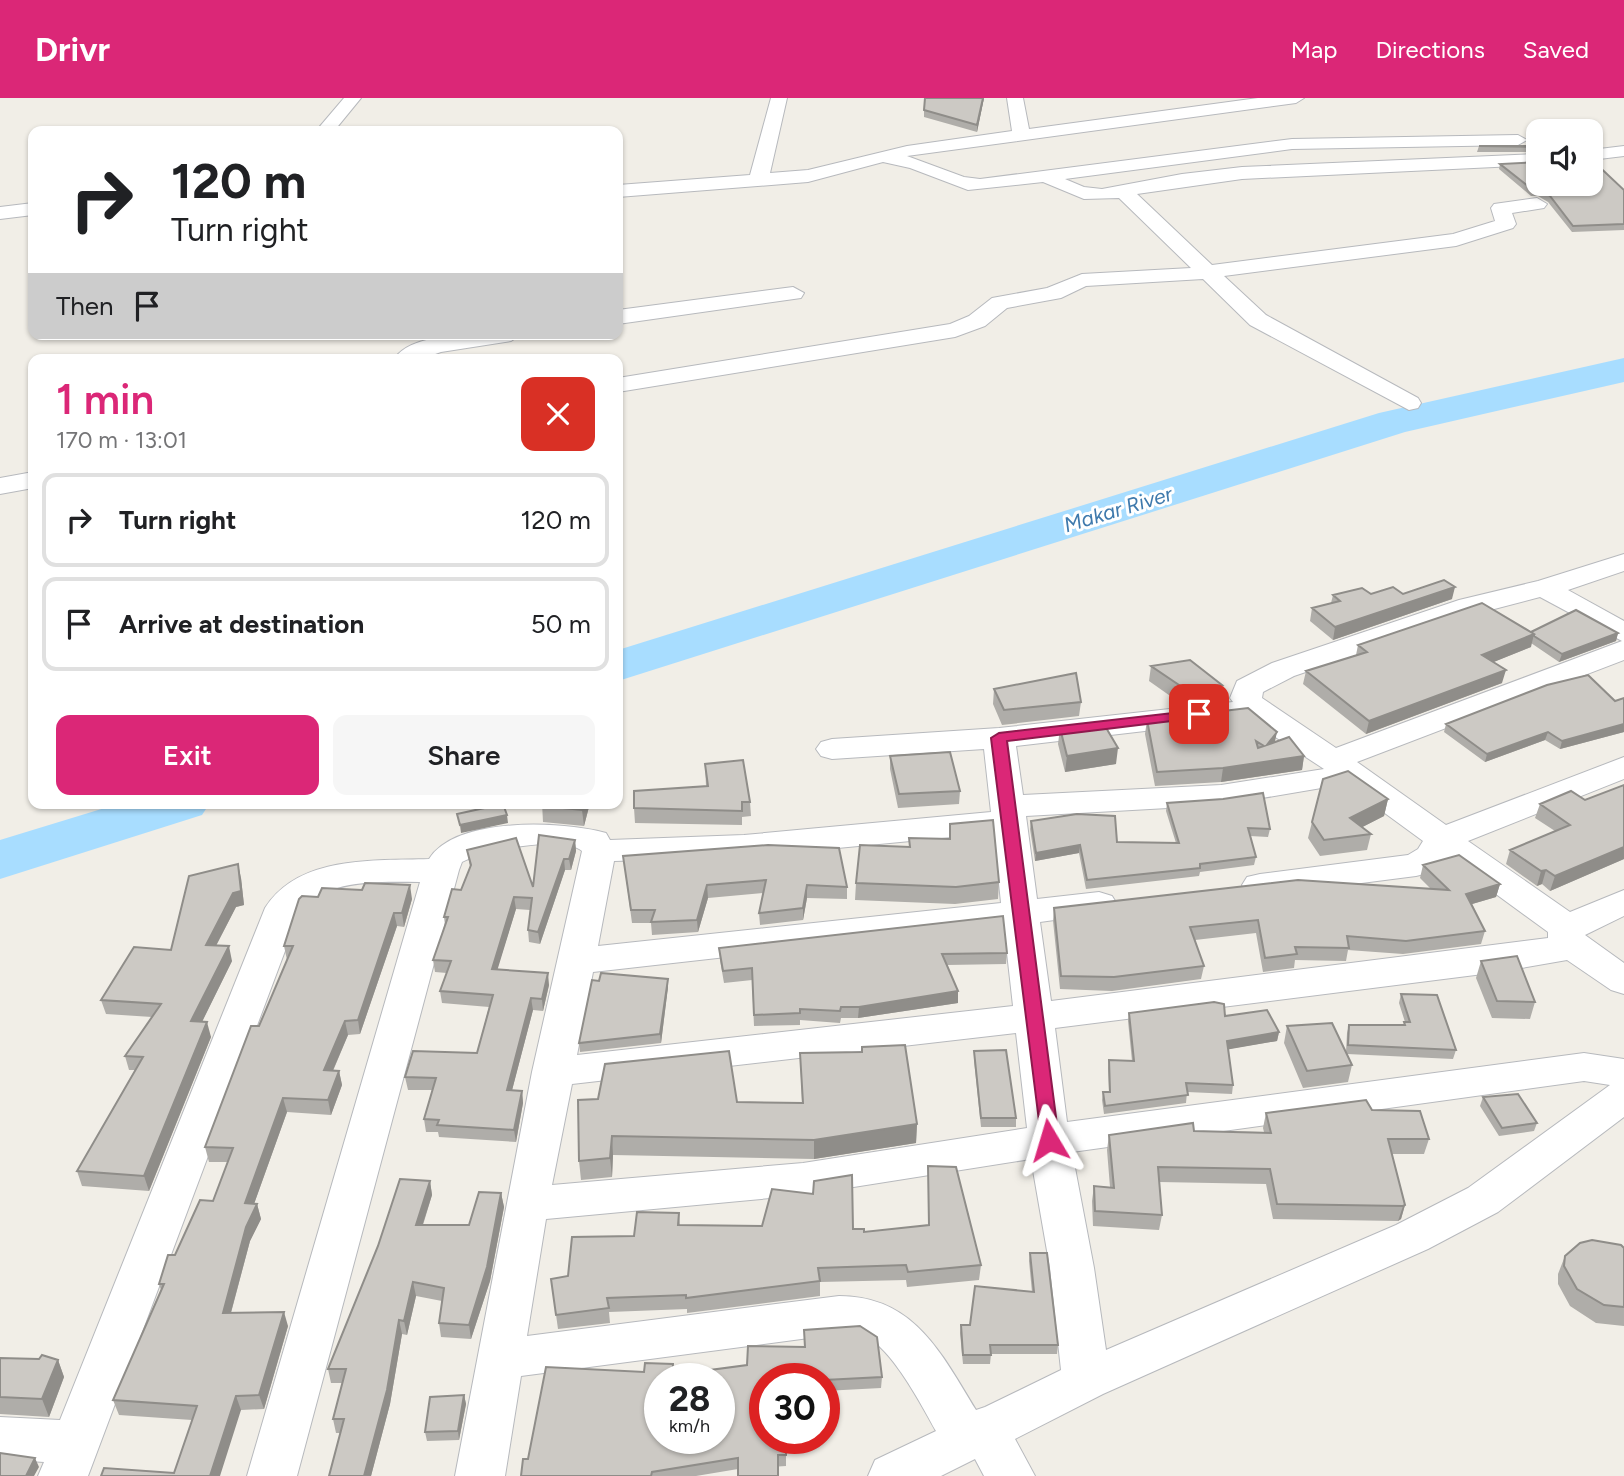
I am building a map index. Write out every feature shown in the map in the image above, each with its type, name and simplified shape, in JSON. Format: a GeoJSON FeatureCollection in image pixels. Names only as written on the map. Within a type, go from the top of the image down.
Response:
{"type":"FeatureCollection","features":[{"type":"Feature","properties":{"kind":"street"},"geometry":{"type":"LineString","coordinates":[[329,126],[354,98]]}},
{"type":"Feature","properties":{"kind":"street"},"geometry":{"type":"LineString","coordinates":[[758,182],[779,98]]}},
{"type":"Feature","properties":{"kind":"street"},"geometry":{"type":"LineString","coordinates":[[1015,98],[1021,135]]}},
{"type":"Feature","properties":{"kind":"street"},"geometry":{"type":"LineString","coordinates":[[623,191],[758,182],[830,172],[877,159],[908,156],[1021,135],[1296,98]]}},
{"type":"Feature","properties":{"kind":"street"},"geometry":{"type":"LineString","coordinates":[[908,156],[964,185],[1048,177],[1292,144],[1526,139]]}},
{"type":"Feature","properties":{"kind":"street"},"geometry":{"type":"LineString","coordinates":[[1603,139],[1624,139]]}},
{"type":"Feature","properties":{"kind":"street"},"geometry":{"type":"LineString","coordinates":[[1603,154],[1624,151]]}},
{"type":"Feature","properties":{"kind":"street"},"geometry":{"type":"LineString","coordinates":[[1095,196],[1174,180],[1296,169],[1469,165],[1526,160]]}},
{"type":"Feature","properties":{"kind":"street"},"geometry":{"type":"LineString","coordinates":[[1097,170],[1269,327],[1409,403]]}},
{"type":"Feature","properties":{"kind":"street"},"geometry":{"type":"LineString","coordinates":[[1048,177],[1068,189],[1138,209]]}},
{"type":"Feature","properties":{"kind":"street"},"geometry":{"type":"LineString","coordinates":[[623,384],[955,331],[977,321],[1000,303],[1058,292],[1082,280],[1208,273],[1455,240],[1506,223],[1501,208],[1537,204]]}},
{"type":"Feature","properties":{"kind":"street"},"geometry":{"type":"LineString","coordinates":[[0,213],[28,210]]}},
{"type":"Feature","properties":{"kind":"street"},"geometry":{"type":"LineString","coordinates":[[623,316],[793,293]]}},
{"type":"Feature","properties":{"kind":"street"},"geometry":{"type":"LineString","coordinates":[[411,354],[476,340]]}},
{"type":"Feature","properties":{"kind":"street"},"geometry":{"type":"LineString","coordinates":[[0,486],[28,481]]}},
{"type":"Feature","properties":{"kind":"street"},"geometry":{"type":"LineString","coordinates":[[1624,562],[1544,588],[1483,601],[1445,617],[1279,671],[1248,688],[1247,698],[1254,709],[1441,839],[1624,981]]}},
{"type":"Feature","properties":{"kind":"street"},"geometry":{"type":"LineString","coordinates":[[1544,588],[1624,633]]}},
{"type":"Feature","properties":{"kind":"street"},"geometry":{"type":"LineString","coordinates":[[599,851],[744,846],[1006,813],[1238,794],[1295,786],[1624,650]]}},
{"type":"Feature","properties":{"kind":"street"},"geometry":{"type":"LineString","coordinates":[[832,749],[999,738],[1254,709]]}},
{"type":"Feature","properties":{"kind":"street"},"geometry":{"type":"LineString","coordinates":[[999,738],[1006,813],[1049,1140],[1072,1268],[1086,1380]]}},
{"type":"Feature","properties":{"kind":"street"},"geometry":{"type":"LineString","coordinates":[[1224,889],[1416,865],[1432,856],[1441,839],[1624,767]]}},
{"type":"Feature","properties":{"kind":"street"},"geometry":{"type":"LineString","coordinates":[[272,1476],[441,870],[448,856],[466,847],[499,840],[570,833],[594,841],[599,851],[552,1072],[480,1476]]}},
{"type":"Feature","properties":{"kind":"street"},"geometry":{"type":"LineString","coordinates":[[0,1438],[70,1459],[283,908],[301,889],[319,882],[357,874],[441,870]]}},
{"type":"Feature","properties":{"kind":"street"},"geometry":{"type":"LineString","coordinates":[[576,961],[1129,900]]}},
{"type":"Feature","properties":{"kind":"street"},"geometry":{"type":"LineString","coordinates":[[552,1072],[1034,1017],[1499,959],[1570,937],[1624,902]]}},
{"type":"Feature","properties":{"kind":"street"},"geometry":{"type":"LineString","coordinates":[[527,1204],[803,1179],[1049,1140],[1541,1071],[1584,1067],[1624,1073]]}},
{"type":"Feature","properties":{"kind":"street"},"geometry":{"type":"LineString","coordinates":[[893,1476],[1086,1380],[1412,1237],[1483,1200],[1624,1096]]}},
{"type":"Feature","properties":{"kind":"street"},"geometry":{"type":"LineString","coordinates":[[499,1359],[839,1315],[864,1315],[886,1325],[904,1343],[1010,1476]]}},
{"type":"Feature","properties":{"kind":"building"},"geometry":{"type":"Polygon","coordinates":[[[925,98],[983,98],[977,125],[924,110],[925,98]]]}},
{"type":"Feature","properties":{"kind":"building"},"geometry":{"type":"Polygon","coordinates":[[[1526,163],[1526,184],[1500,164],[1526,163]]]}},
{"type":"Feature","properties":{"kind":"building"},"geometry":{"type":"Polygon","coordinates":[[[1603,170],[1624,190],[1624,224],[1573,226],[1550,196],[1603,196],[1603,170]]]}},
{"type":"Feature","properties":{"kind":"building"},"geometry":{"type":"Polygon","coordinates":[[[1444,580],[1455,587],[1335,627],[1312,608],[1340,601],[1333,595],[1362,588],[1371,594],[1393,587],[1403,594],[1444,580]]]}},
{"type":"Feature","properties":{"kind":"building"},"geometry":{"type":"Polygon","coordinates":[[[1482,603],[1534,634],[1482,655],[1506,670],[1369,721],[1306,671],[1367,652],[1358,645],[1482,603]]]}},
{"type":"Feature","properties":{"kind":"building"},"geometry":{"type":"Polygon","coordinates":[[[1576,610],[1618,633],[1562,654],[1531,632],[1576,610]]]}},
{"type":"Feature","properties":{"kind":"building"},"geometry":{"type":"Polygon","coordinates":[[[1190,660],[1222,685],[1185,689],[1151,666],[1190,660]]]}},
{"type":"Feature","properties":{"kind":"building"},"geometry":{"type":"Polygon","coordinates":[[[1076,673],[1081,702],[1004,710],[994,689],[1076,673]]]}},
{"type":"Feature","properties":{"kind":"building"},"geometry":{"type":"Polygon","coordinates":[[[1588,675],[1615,701],[1624,698],[1624,724],[1562,741],[1548,732],[1487,754],[1446,724],[1547,685],[1588,675]]]}},
{"type":"Feature","properties":{"kind":"building"},"geometry":{"type":"Polygon","coordinates":[[[1248,708],[1277,732],[1267,745],[1289,737],[1304,756],[1223,768],[1157,772],[1147,720],[1219,715],[1215,712],[1248,708]]]}},
{"type":"Feature","properties":{"kind":"building"},"geometry":{"type":"Polygon","coordinates":[[[1100,723],[1105,726],[1118,748],[1067,756],[1060,728],[1100,723]]]}},
{"type":"Feature","properties":{"kind":"building"},"geometry":{"type":"Polygon","coordinates":[[[950,752],[960,791],[899,794],[890,756],[950,752]]]}},
{"type":"Feature","properties":{"kind":"building"},"geometry":{"type":"Polygon","coordinates":[[[743,760],[750,802],[742,802],[742,811],[634,808],[634,791],[708,786],[705,764],[743,760]]]}},
{"type":"Feature","properties":{"kind":"building"},"geometry":{"type":"Polygon","coordinates":[[[1348,771],[1388,799],[1350,818],[1371,834],[1324,840],[1312,822],[1323,779],[1348,771]]]}},
{"type":"Feature","properties":{"kind":"building"},"geometry":{"type":"Polygon","coordinates":[[[1624,785],[1624,847],[1555,876],[1546,870],[1541,871],[1510,850],[1570,825],[1540,804],[1571,791],[1585,800],[1624,785]]]}},
{"type":"Feature","properties":{"kind":"building"},"geometry":{"type":"Polygon","coordinates":[[[1263,793],[1270,829],[1248,828],[1256,857],[1200,864],[1200,868],[1087,880],[1080,845],[1036,853],[1031,821],[1077,814],[1115,816],[1117,842],[1179,843],[1167,803],[1263,793]]]}},
{"type":"Feature","properties":{"kind":"building"},"geometry":{"type":"Polygon","coordinates":[[[480,809],[505,809],[507,815],[460,825],[457,814],[480,809]]]}},
{"type":"Feature","properties":{"kind":"building"},"geometry":{"type":"Polygon","coordinates":[[[993,820],[999,882],[956,887],[856,883],[860,845],[910,847],[909,838],[950,839],[950,824],[993,820]]]}},
{"type":"Feature","properties":{"kind":"building"},"geometry":{"type":"Polygon","coordinates":[[[539,835],[575,840],[569,859],[564,859],[538,932],[528,930],[532,898],[514,897],[492,969],[548,973],[542,999],[531,998],[507,1090],[522,1091],[514,1130],[437,1125],[439,1120],[424,1119],[436,1078],[405,1077],[413,1051],[477,1053],[493,995],[440,991],[451,961],[433,960],[448,917],[444,917],[452,889],[461,890],[471,865],[467,850],[516,838],[533,887],[539,835]]]}},
{"type":"Feature","properties":{"kind":"building"},"geometry":{"type":"Polygon","coordinates":[[[768,845],[839,848],[847,887],[807,885],[803,908],[759,913],[766,880],[707,885],[697,920],[651,922],[655,910],[631,910],[623,856],[768,845]]]}},
{"type":"Feature","properties":{"kind":"building"},"geometry":{"type":"Polygon","coordinates":[[[1459,855],[1500,884],[1466,894],[1485,931],[1406,941],[1347,936],[1349,948],[1295,947],[1297,954],[1265,958],[1258,920],[1190,927],[1204,966],[1114,977],[1061,976],[1054,908],[1298,880],[1449,890],[1423,865],[1459,855]]]}},
{"type":"Feature","properties":{"kind":"building"},"geometry":{"type":"Polygon","coordinates":[[[238,864],[241,891],[233,893],[206,945],[229,946],[191,1021],[207,1022],[144,1176],[77,1171],[143,1057],[125,1056],[161,1004],[101,1000],[134,947],[171,950],[189,876],[238,864]]]}},
{"type":"Feature","properties":{"kind":"building"},"geometry":{"type":"Polygon","coordinates":[[[365,883],[410,885],[402,913],[394,913],[358,1020],[345,1021],[324,1070],[339,1071],[328,1100],[283,1098],[245,1203],[257,1204],[246,1227],[223,1313],[284,1312],[259,1395],[236,1396],[210,1476],[101,1476],[104,1468],[174,1473],[197,1406],[113,1400],[164,1284],[159,1284],[168,1255],[175,1255],[200,1200],[213,1201],[233,1148],[205,1147],[251,1026],[259,1026],[293,946],[284,946],[299,899],[302,896],[318,897],[322,888],[362,890],[365,883]]]}},
{"type":"Feature","properties":{"kind":"building"},"geometry":{"type":"Polygon","coordinates":[[[1003,916],[1007,953],[942,954],[958,991],[859,1007],[841,1007],[840,1011],[800,1009],[800,1013],[754,1015],[752,968],[723,971],[719,948],[1003,916]]]}},
{"type":"Feature","properties":{"kind":"building"},"geometry":{"type":"Polygon","coordinates":[[[1517,956],[1535,1002],[1497,1001],[1481,961],[1517,956]]]}},
{"type":"Feature","properties":{"kind":"building"},"geometry":{"type":"Polygon","coordinates":[[[601,973],[668,979],[660,1034],[579,1043],[592,980],[599,981],[601,973]]]}},
{"type":"Feature","properties":{"kind":"building"},"geometry":{"type":"Polygon","coordinates":[[[1401,994],[1437,995],[1456,1050],[1348,1045],[1349,1025],[1405,1025],[1404,1022],[1410,1022],[1401,994]]]}},
{"type":"Feature","properties":{"kind":"building"},"geometry":{"type":"Polygon","coordinates":[[[1214,1002],[1224,1004],[1225,1016],[1267,1010],[1279,1032],[1227,1041],[1233,1085],[1186,1083],[1188,1095],[1105,1106],[1103,1092],[1110,1092],[1109,1060],[1134,1061],[1129,1013],[1214,1002]]]}},
{"type":"Feature","properties":{"kind":"building"},"geometry":{"type":"Polygon","coordinates":[[[1332,1023],[1352,1065],[1307,1071],[1287,1026],[1332,1023]]]}},
{"type":"Feature","properties":{"kind":"building"},"geometry":{"type":"Polygon","coordinates":[[[905,1045],[917,1124],[814,1140],[612,1136],[610,1158],[579,1161],[578,1100],[598,1099],[605,1064],[729,1051],[737,1102],[803,1103],[800,1053],[862,1052],[862,1047],[905,1045]]]}},
{"type":"Feature","properties":{"kind":"building"},"geometry":{"type":"Polygon","coordinates":[[[1006,1050],[1016,1118],[981,1118],[974,1051],[1006,1050]]]}},
{"type":"Feature","properties":{"kind":"building"},"geometry":{"type":"Polygon","coordinates":[[[1518,1094],[1537,1123],[1502,1128],[1483,1097],[1518,1094]]]}},
{"type":"Feature","properties":{"kind":"building"},"geometry":{"type":"Polygon","coordinates":[[[1366,1100],[1372,1110],[1420,1111],[1429,1139],[1388,1139],[1405,1205],[1403,1206],[1277,1204],[1270,1169],[1158,1167],[1162,1215],[1095,1211],[1094,1186],[1114,1188],[1109,1135],[1193,1123],[1194,1131],[1271,1133],[1266,1113],[1366,1100]]]}},
{"type":"Feature","properties":{"kind":"building"},"geometry":{"type":"Polygon","coordinates":[[[928,1166],[956,1167],[981,1265],[908,1272],[906,1265],[818,1268],[820,1281],[686,1298],[686,1295],[607,1298],[609,1308],[556,1315],[551,1279],[568,1276],[572,1237],[634,1236],[637,1212],[679,1213],[678,1225],[762,1226],[772,1189],[813,1194],[814,1181],[852,1175],[853,1229],[864,1229],[864,1232],[929,1225],[928,1166]]]}},
{"type":"Feature","properties":{"kind":"building"},"geometry":{"type":"Polygon","coordinates":[[[400,1179],[430,1181],[416,1225],[469,1225],[479,1192],[501,1193],[487,1267],[469,1325],[439,1323],[444,1288],[413,1282],[404,1321],[399,1320],[387,1390],[364,1476],[329,1476],[344,1419],[333,1419],[346,1369],[328,1369],[378,1246],[400,1179]]]}},
{"type":"Feature","properties":{"kind":"building"},"geometry":{"type":"Polygon","coordinates":[[[1592,1240],[1621,1245],[1624,1248],[1624,1307],[1604,1305],[1577,1289],[1564,1266],[1565,1256],[1580,1243],[1592,1240]]]}},
{"type":"Feature","properties":{"kind":"building"},"geometry":{"type":"Polygon","coordinates":[[[1030,1253],[1047,1253],[1058,1345],[990,1345],[991,1355],[963,1355],[961,1325],[970,1325],[975,1286],[1034,1292],[1030,1253]]]}},
{"type":"Feature","properties":{"kind":"building"},"geometry":{"type":"Polygon","coordinates":[[[860,1326],[877,1337],[882,1377],[840,1379],[840,1363],[749,1363],[749,1454],[786,1454],[778,1455],[778,1476],[738,1476],[738,1458],[652,1472],[651,1476],[521,1476],[523,1459],[528,1459],[546,1367],[644,1372],[644,1454],[735,1454],[735,1367],[747,1365],[748,1346],[805,1347],[804,1330],[860,1326]]]}},
{"type":"Feature","properties":{"kind":"building"},"geometry":{"type":"Polygon","coordinates":[[[42,1355],[58,1360],[42,1399],[0,1397],[0,1358],[39,1359],[42,1355]]]}},
{"type":"Feature","properties":{"kind":"building"},"geometry":{"type":"Polygon","coordinates":[[[464,1395],[458,1431],[425,1432],[430,1397],[464,1395]]]}},
{"type":"Feature","properties":{"kind":"building"},"geometry":{"type":"Polygon","coordinates":[[[0,1453],[35,1458],[26,1476],[0,1476],[0,1453]]]}},
{"type":"Feature","properties":{"kind":"waterway","name":"Makar River"},"geometry":{"type":"LineString","coordinates":[[623,664],[1394,422],[1624,370]]}},
{"type":"Feature","properties":{"kind":"waterway","name":"Makar River"},"geometry":{"type":"LineString","coordinates":[[0,860],[163,809]]}},
{"type":"Feature","properties":{"kind":"route"},"geometry":{"type":"LineString","coordinates":[[1049,1140],[1005,806],[999,738],[1199,714]]}}]}
